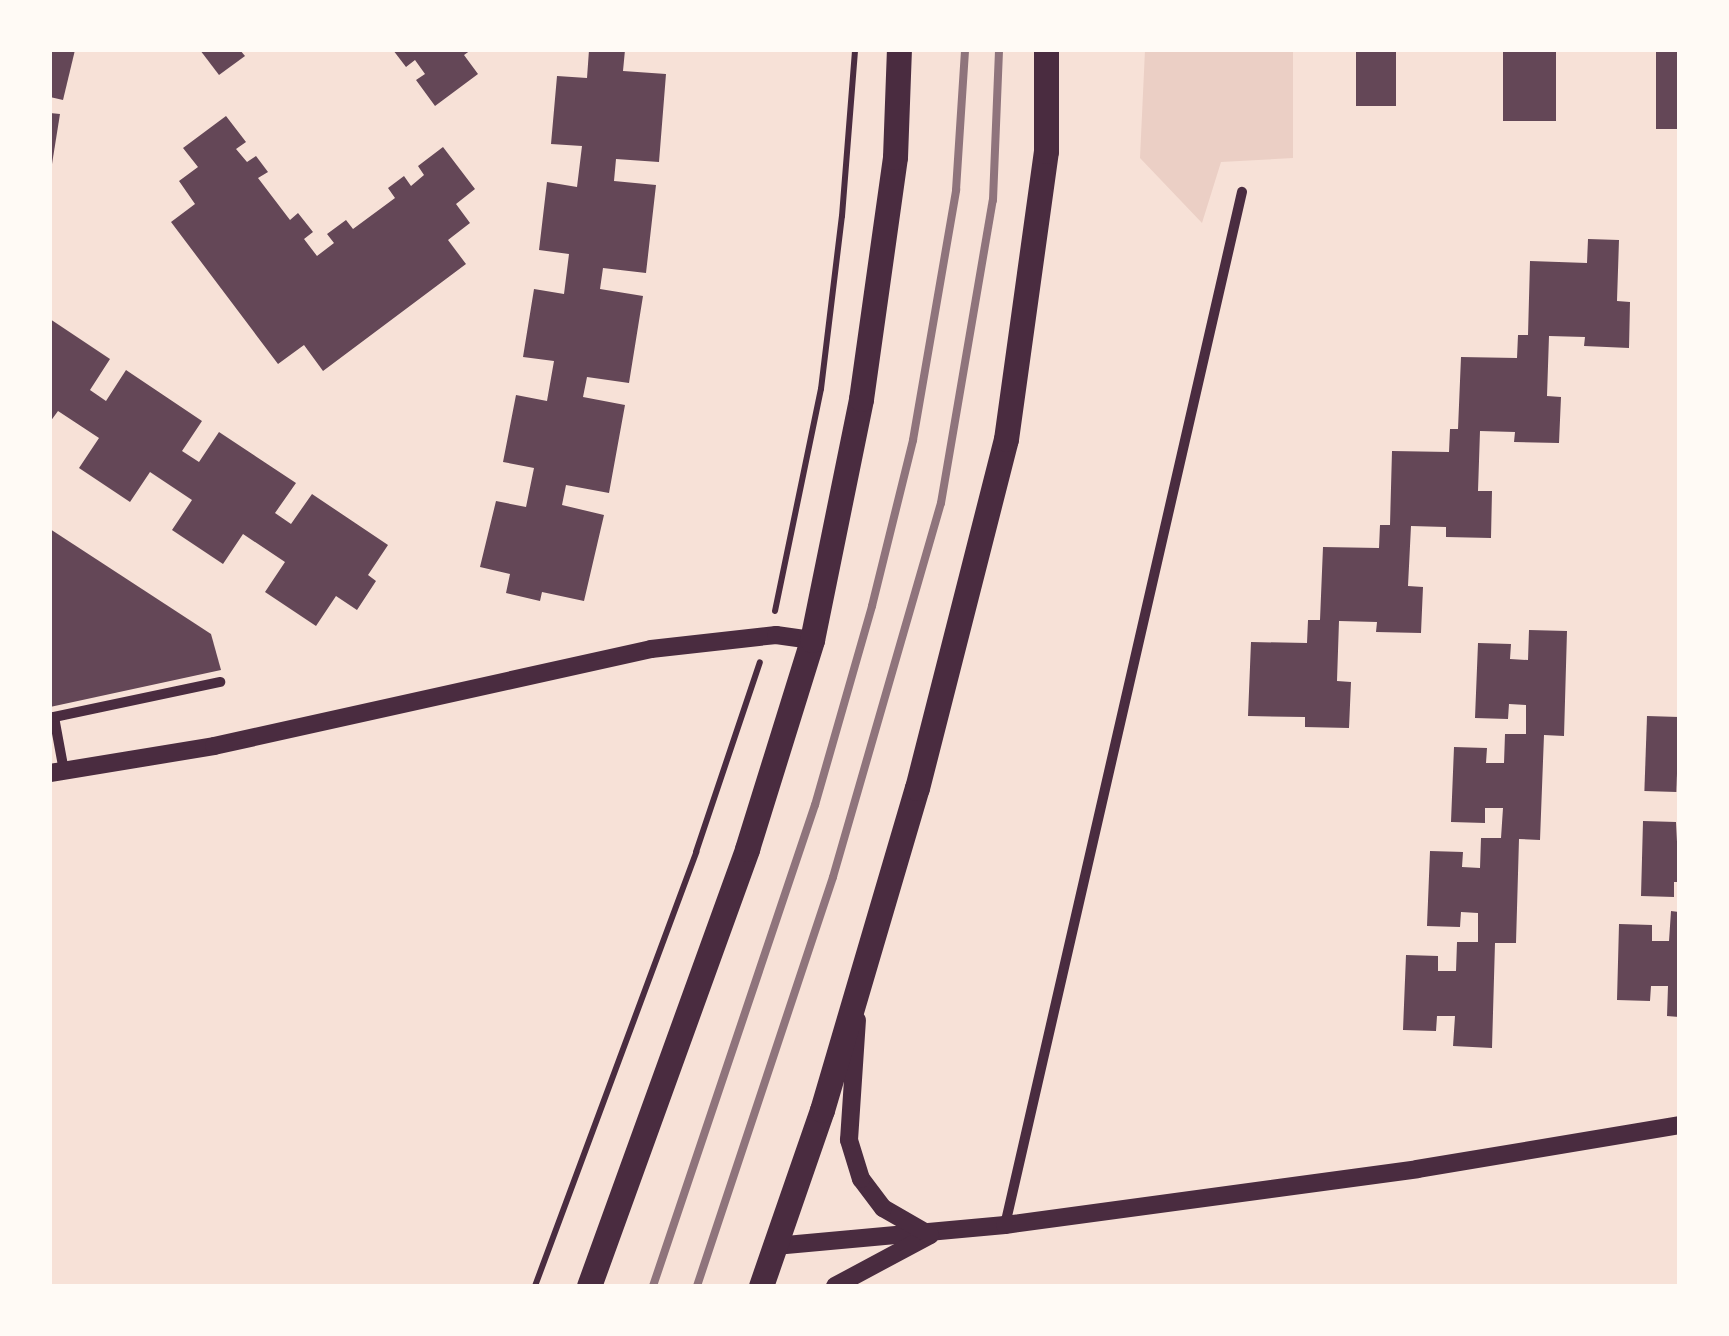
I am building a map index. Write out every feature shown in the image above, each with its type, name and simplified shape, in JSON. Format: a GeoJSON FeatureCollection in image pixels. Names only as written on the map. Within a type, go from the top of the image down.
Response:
{"type":"FeatureCollection","features":[{"type":"Feature","properties":{"kind":"highway"},"geometry":{"type":"LineString","coordinates":[[589,1286],[748,849],[812,640],[841,514],[864,381],[895,157],[898,50]]}},
{"type":"Feature","properties":{"kind":"highway"},"geometry":{"type":"LineString","coordinates":[[761,1286],[822,1110],[917,788],[1006,439],[1046,151],[1046,50]]}},
{"type":"Feature","properties":{"kind":"street"},"geometry":{"type":"LineString","coordinates":[[1005,1225],[1242,192]]}},
{"type":"Feature","properties":{"kind":"street"},"geometry":{"type":"LineString","coordinates":[[220,682],[54,716],[57,772],[339,720],[650,649],[768,636],[812,640]]}},
{"type":"Feature","properties":{"kind":"street"},"geometry":{"type":"LineString","coordinates":[[860,981],[848,1140],[861,1179],[883,1208],[930,1234]]}},
{"type":"Feature","properties":{"kind":"street"},"geometry":{"type":"LineString","coordinates":[[775,1246],[1005,1225],[1417,1169],[1679,1125]]}},
{"type":"Feature","properties":{"kind":"street"},"geometry":{"type":"LineString","coordinates":[[835,1286],[930,1234]]}},
{"type":"Feature","properties":{"kind":"path"},"geometry":{"type":"LineString","coordinates":[[535,1286],[696,852],[768,636],[821,389],[842,216],[854,50]]}},
{"type":"Feature","properties":{"kind":"shaded area"},"geometry":{"type":"Polygon","coordinates":[[[1145,50],[1293,50],[1293,158],[1221,162],[1202,223],[1140,158],[1145,50]]]}},
{"type":"Feature","properties":{"kind":"building"},"geometry":{"type":"Polygon","coordinates":[[[50,50],[75,50],[63,100],[50,97],[50,50]]]}},
{"type":"Feature","properties":{"kind":"building"},"geometry":{"type":"Polygon","coordinates":[[[200,50],[240,50],[245,56],[219,75],[200,50]]]}},
{"type":"Feature","properties":{"kind":"building"},"geometry":{"type":"Polygon","coordinates":[[[393,50],[471,50],[464,55],[478,74],[435,106],[416,80],[425,74],[415,60],[406,67],[393,50]]]}},
{"type":"Feature","properties":{"kind":"building"},"geometry":{"type":"Polygon","coordinates":[[[589,50],[625,50],[623,71],[666,74],[659,162],[616,159],[614,181],[656,185],[646,273],[603,268],[600,289],[643,296],[629,383],[587,377],[583,397],[625,405],[609,493],[566,485],[562,505],[604,515],[584,601],[542,592],[540,601],[506,593],[510,574],[480,567],[496,501],[526,507],[534,468],[503,462],[516,395],[547,401],[554,361],[523,357],[534,289],[564,294],[569,254],[539,250],[547,182],[577,187],[582,146],[551,144],[557,76],[587,78],[589,50]]]}},
{"type":"Feature","properties":{"kind":"building"},"geometry":{"type":"Polygon","coordinates":[[[1356,50],[1396,50],[1396,106],[1356,106],[1356,50]]]}},
{"type":"Feature","properties":{"kind":"building"},"geometry":{"type":"Polygon","coordinates":[[[1503,50],[1556,50],[1556,121],[1503,121],[1503,50]]]}},
{"type":"Feature","properties":{"kind":"building"},"geometry":{"type":"Polygon","coordinates":[[[1656,50],[1679,50],[1679,129],[1656,129],[1656,50]]]}},
{"type":"Feature","properties":{"kind":"building"},"geometry":{"type":"Polygon","coordinates":[[[50,113],[60,114],[52,164],[50,164],[50,113]]]}},
{"type":"Feature","properties":{"kind":"building"},"geometry":{"type":"Polygon","coordinates":[[[226,116],[246,142],[236,149],[247,162],[256,156],[268,172],[258,178],[290,220],[298,213],[313,232],[304,239],[317,256],[334,243],[327,234],[346,220],[353,229],[395,198],[388,188],[404,176],[411,186],[424,175],[418,166],[443,147],[475,189],[456,204],[470,223],[448,240],[466,264],[323,371],[304,345],[278,364],[171,222],[195,204],[179,181],[198,167],[183,148],[226,116]]]}},
{"type":"Feature","properties":{"kind":"building"},"geometry":{"type":"Polygon","coordinates":[[[1588,239],[1619,240],[1617,301],[1630,302],[1629,348],[1584,346],[1585,337],[1549,336],[1547,396],[1561,397],[1559,443],[1514,442],[1515,432],[1480,431],[1478,491],[1492,491],[1491,538],[1446,537],[1446,527],[1411,526],[1408,586],[1423,587],[1421,633],[1376,632],[1377,622],[1339,621],[1337,681],[1351,682],[1349,728],[1305,727],[1305,717],[1248,716],[1251,642],[1307,643],[1308,620],[1320,620],[1323,547],[1379,548],[1380,525],[1390,525],[1392,451],[1449,452],[1450,429],[1458,429],[1461,357],[1517,358],[1518,335],[1528,335],[1530,261],[1587,263],[1588,239]]]}},
{"type":"Feature","properties":{"kind":"building"},"geometry":{"type":"Polygon","coordinates":[[[50,319],[110,359],[90,390],[106,401],[126,370],[202,421],[182,451],[199,462],[219,432],[296,483],[275,513],[291,524],[312,494],[388,545],[368,575],[376,581],[357,610],[336,596],[316,626],[265,592],[285,562],[243,534],[223,564],[172,530],[192,500],[150,472],[130,502],[79,468],[99,438],[58,411],[50,422],[50,319]]]}},
{"type":"Feature","properties":{"kind":"building"},"geometry":{"type":"Polygon","coordinates":[[[50,529],[211,634],[221,670],[50,707],[50,529]]]}},
{"type":"Feature","properties":{"kind":"building"},"geometry":{"type":"Polygon","coordinates":[[[1529,630],[1567,631],[1564,736],[1544,735],[1540,840],[1519,839],[1516,943],[1495,943],[1492,1048],[1453,1046],[1455,1016],[1437,1016],[1436,1031],[1403,1030],[1406,955],[1438,956],[1438,971],[1456,971],[1457,942],[1478,942],[1478,913],[1461,912],[1460,927],[1427,926],[1430,851],[1463,852],[1462,867],[1480,868],[1481,838],[1501,838],[1503,808],[1485,808],[1485,823],[1451,822],[1454,747],[1487,748],[1486,763],[1504,763],[1505,734],[1526,734],[1526,705],[1509,704],[1508,719],[1475,718],[1478,643],[1511,644],[1510,659],[1528,660],[1529,630]]]}},
{"type":"Feature","properties":{"kind":"building"},"geometry":{"type":"Polygon","coordinates":[[[1647,716],[1679,717],[1676,792],[1644,791],[1647,716]]]}},
{"type":"Feature","properties":{"kind":"building"},"geometry":{"type":"Polygon","coordinates":[[[1643,821],[1676,822],[1679,882],[1674,882],[1674,897],[1641,896],[1643,821]]]}},
{"type":"Feature","properties":{"kind":"building"},"geometry":{"type":"Polygon","coordinates":[[[1671,911],[1679,912],[1679,1017],[1667,1016],[1668,986],[1651,986],[1650,1001],[1617,1000],[1619,924],[1652,925],[1652,941],[1669,941],[1671,911]]]}},
{"type":"Feature","properties":{"kind":"railway"},"geometry":{"type":"LineString","coordinates":[[653,1286],[815,805],[872,606],[913,440],[956,190],[965,50]]}},
{"type":"Feature","properties":{"kind":"railway"},"geometry":{"type":"LineString","coordinates":[[697,1286],[833,877],[941,503],[993,200],[999,50]]}}]}
